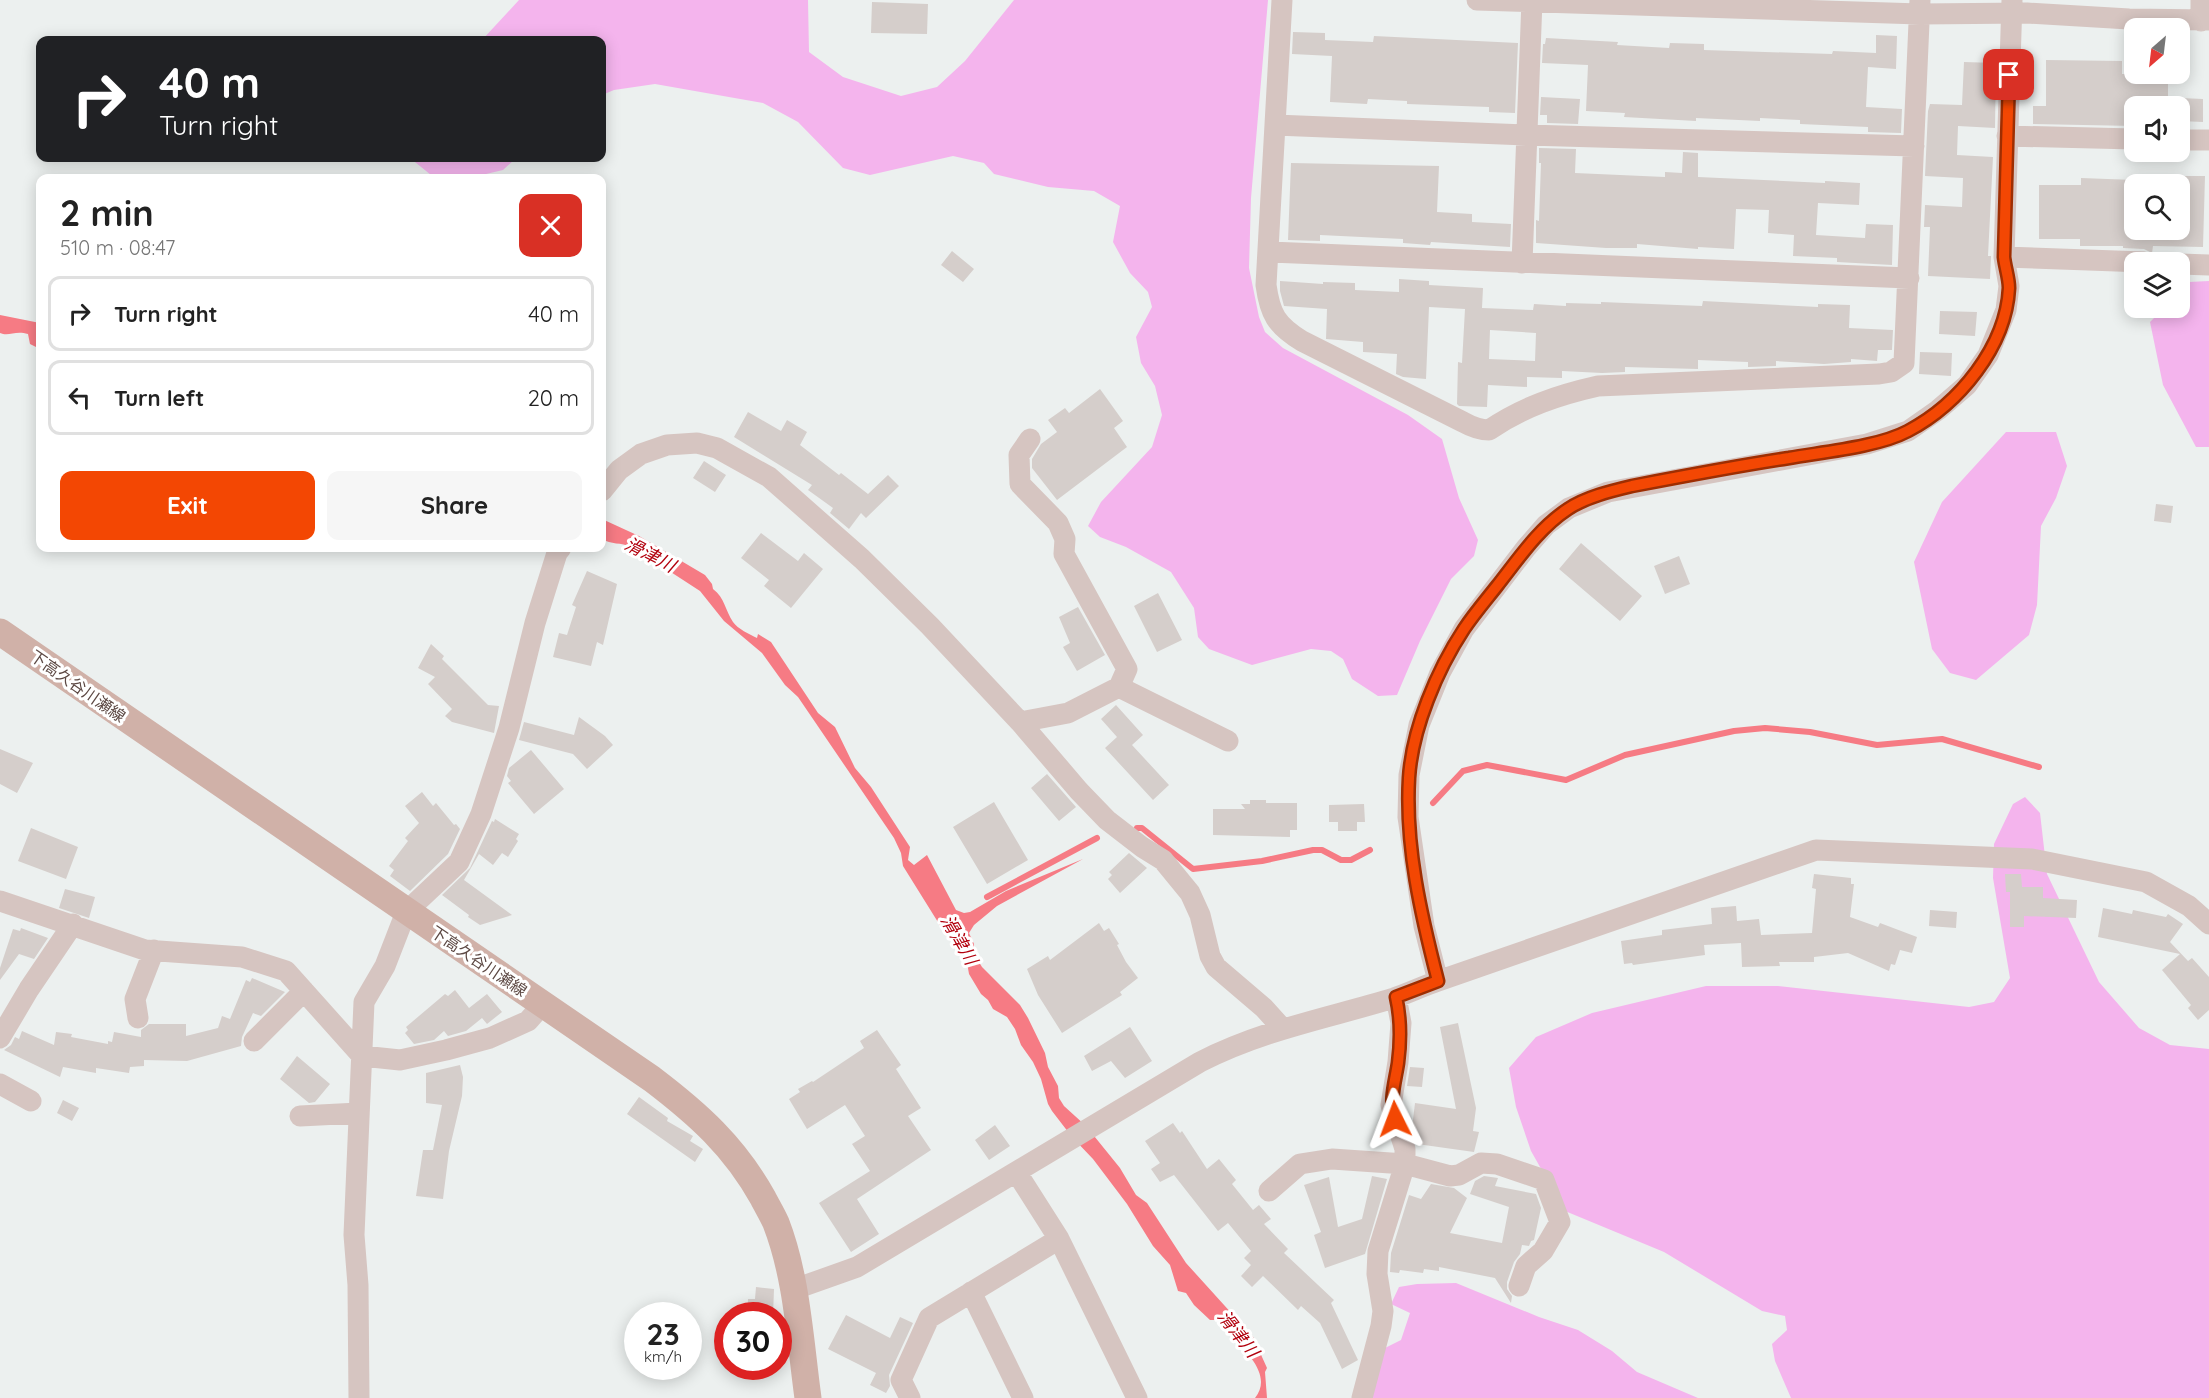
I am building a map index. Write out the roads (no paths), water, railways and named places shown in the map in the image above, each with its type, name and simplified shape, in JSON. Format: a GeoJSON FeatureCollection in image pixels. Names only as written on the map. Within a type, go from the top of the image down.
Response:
{"type":"FeatureCollection","features":[{"type":"Feature","properties":{"kind":"main road","name":"下高久谷川瀬線"},"geometry":{"type":"LineString","coordinates":[[0,632],[652,1079],[720,1136],[749,1173],[775,1222],[792,1290],[808,1398]]}},
{"type":"Feature","properties":{"kind":"street"},"geometry":{"type":"LineString","coordinates":[[1282,0],[1266,285],[1269,305],[1275,319],[1287,332],[1478,430],[1489,430],[1537,403],[1566,393],[1598,387],[1891,372],[1904,363],[1920,7]]}},
{"type":"Feature","properties":{"kind":"street"},"geometry":{"type":"LineString","coordinates":[[1477,0],[2129,10],[2205,20],[2201,0]]}},
{"type":"Feature","properties":{"kind":"street"},"geometry":{"type":"LineString","coordinates":[[1522,263],[1532,1]]}},
{"type":"Feature","properties":{"kind":"street"},"geometry":{"type":"LineString","coordinates":[[1438,981],[1424,926],[1408,817],[1409,775],[1419,725],[1440,673],[1464,629],[1526,548],[1546,525],[1569,508],[1608,492],[1867,444],[1908,431],[1938,410],[1967,385],[1988,355],[2006,310],[2009,286],[2004,257],[2012,7]]}},
{"type":"Feature","properties":{"kind":"street"},"geometry":{"type":"LineString","coordinates":[[1275,125],[1914,146]]}},
{"type":"Feature","properties":{"kind":"street"},"geometry":{"type":"LineString","coordinates":[[2007,136],[2124,139]]}},
{"type":"Feature","properties":{"kind":"street"},"geometry":{"type":"LineString","coordinates":[[2190,140],[2209,140]]}},
{"type":"Feature","properties":{"kind":"street"},"geometry":{"type":"LineString","coordinates":[[1269,252],[1909,278]]}},
{"type":"Feature","properties":{"kind":"street"},"geometry":{"type":"LineString","coordinates":[[2004,257],[2124,261]]}},
{"type":"Feature","properties":{"kind":"street"},"geometry":{"type":"LineString","coordinates":[[2190,264],[2209,265]]}},
{"type":"Feature","properties":{"kind":"street"},"geometry":{"type":"LineString","coordinates":[[1020,722],[1068,713],[1119,687],[1127,669],[1064,554],[1065,539],[1058,523],[1020,484],[1019,455],[1030,439]]}},
{"type":"Feature","properties":{"kind":"street"},"geometry":{"type":"LineString","coordinates":[[606,486],[619,470],[641,454],[667,446],[697,443],[717,448],[769,477],[862,559],[930,626],[1107,820],[1163,860],[1190,893],[1200,915],[1210,956],[1216,967],[1264,1008],[1282,1028]]}},
{"type":"Feature","properties":{"kind":"street"},"geometry":{"type":"LineString","coordinates":[[359,1398],[358,1286],[354,1236],[364,1002],[385,966],[406,912],[459,862],[482,814],[509,728],[536,623],[558,552]]}},
{"type":"Feature","properties":{"kind":"street"},"geometry":{"type":"LineString","coordinates":[[1119,687],[1228,741]]}},
{"type":"Feature","properties":{"kind":"street"},"geometry":{"type":"LineString","coordinates":[[792,1290],[856,1267],[1200,1062],[1231,1046],[1282,1028],[1396,997],[1816,850],[2032,859],[2146,882],[2189,906],[2209,924]]}},
{"type":"Feature","properties":{"kind":"street"},"geometry":{"type":"LineString","coordinates":[[0,901],[145,950],[242,957],[286,971],[362,1056],[400,1060],[490,1038],[528,1021],[543,1004]]}},
{"type":"Feature","properties":{"kind":"street"},"geometry":{"type":"LineString","coordinates":[[0,1038],[29,989],[73,924]]}},
{"type":"Feature","properties":{"kind":"street"},"geometry":{"type":"LineString","coordinates":[[138,1018],[135,999],[154,950]]}},
{"type":"Feature","properties":{"kind":"street"},"geometry":{"type":"LineString","coordinates":[[254,1041],[304,991]]}},
{"type":"Feature","properties":{"kind":"street"},"geometry":{"type":"LineString","coordinates":[[1362,1398],[1383,1311],[1377,1274],[1378,1251],[1405,1164],[1405,1149],[1391,1105],[1401,1023],[1396,997]]}},
{"type":"Feature","properties":{"kind":"street"},"geometry":{"type":"LineString","coordinates":[[0,1084],[31,1101]]}},
{"type":"Feature","properties":{"kind":"street"},"geometry":{"type":"LineString","coordinates":[[300,1116],[359,1113]]}},
{"type":"Feature","properties":{"kind":"street"},"geometry":{"type":"LineString","coordinates":[[1269,1191],[1300,1164],[1332,1159],[1405,1164],[1450,1176],[1459,1175],[1481,1163],[1497,1164],[1544,1180],[1560,1222],[1543,1251],[1526,1266],[1519,1286]]}},
{"type":"Feature","properties":{"kind":"street"},"geometry":{"type":"LineString","coordinates":[[1017,1173],[1059,1239],[1137,1398]]}},
{"type":"Feature","properties":{"kind":"street"},"geometry":{"type":"LineString","coordinates":[[910,1398],[901,1380],[929,1318],[1059,1239]]}},
{"type":"Feature","properties":{"kind":"street"},"geometry":{"type":"LineString","coordinates":[[971,1292],[1023,1398]]}},
{"type":"Feature","properties":{"kind":"water"},"geometry":{"type":"Polygon","coordinates":[[[0,315],[36,322],[36,347],[30,344],[28,334],[0,333],[0,315]]]}},
{"type":"Feature","properties":{"kind":"water","name":"滑津川"},"geometry":{"type":"Polygon","coordinates":[[[606,521],[639,536],[705,575],[735,625],[757,638],[758,634],[771,642],[818,713],[835,727],[855,768],[871,787],[910,847],[908,860],[914,865],[927,855],[956,910],[964,913],[970,912],[1006,891],[1083,859],[997,906],[974,925],[969,933],[974,944],[974,954],[982,967],[1020,1005],[1028,1018],[1045,1053],[1048,1067],[1058,1086],[1059,1098],[1064,1106],[1086,1126],[1120,1168],[1136,1195],[1147,1203],[1186,1263],[1253,1337],[1267,1368],[1265,1372],[1267,1398],[1255,1398],[1260,1390],[1261,1382],[1260,1374],[1252,1359],[1222,1323],[1210,1320],[1194,1305],[1186,1293],[1178,1291],[1170,1265],[1153,1246],[1127,1204],[1093,1159],[1052,1111],[1041,1079],[1021,1045],[1015,1029],[1007,1017],[993,1009],[981,994],[969,974],[966,957],[948,931],[941,927],[903,866],[901,853],[894,838],[798,697],[785,685],[762,653],[724,621],[700,591],[660,565],[647,561],[631,547],[606,541],[606,521]]]}},
{"type":"Feature","properties":{"kind":"waterway"},"geometry":{"type":"LineString","coordinates":[[1433,803],[1463,771],[1487,765],[1566,780],[1625,755],[1734,731],[1765,728],[1810,732],[1877,745],[1942,739],[2039,767]]}},
{"type":"Feature","properties":{"kind":"waterway"},"geometry":{"type":"LineString","coordinates":[[1137,828],[1142,828],[1193,869],[1262,861],[1313,850],[1322,850],[1341,860],[1351,860],[1370,850]]}},
{"type":"Feature","properties":{"kind":"waterway"},"geometry":{"type":"LineString","coordinates":[[987,897],[1097,838]]}}]}
